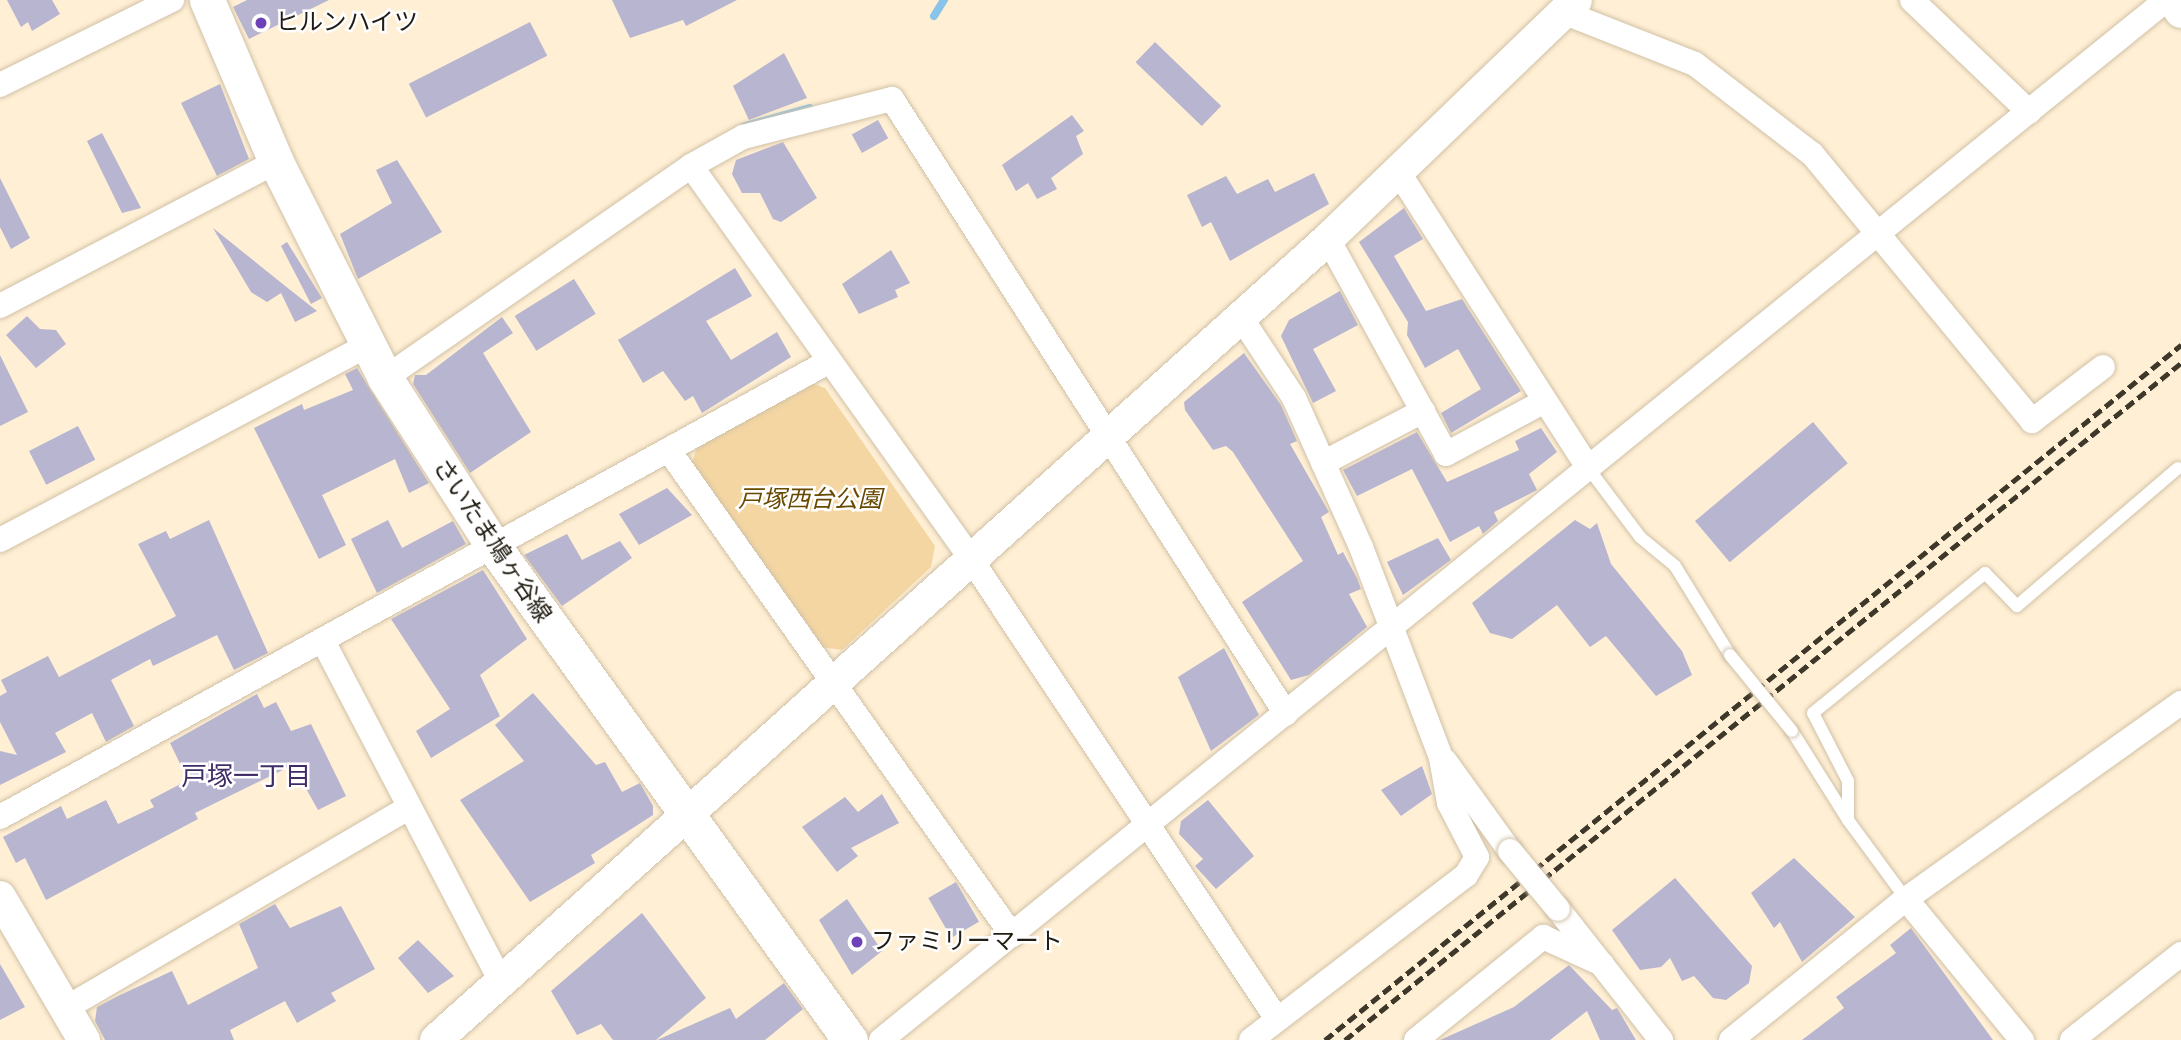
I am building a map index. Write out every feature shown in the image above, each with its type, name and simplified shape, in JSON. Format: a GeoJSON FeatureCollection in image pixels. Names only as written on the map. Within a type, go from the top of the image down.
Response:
{"type":"FeatureCollection","features":[{"type":"Feature","properties":{"kind":"main road","name":"さいたま鳩ヶ谷線"},"geometry":{"type":"LineString","coordinates":[[207,0],[276,162],[385,379],[494,547],[682,815],[850,1040]]}},
{"type":"Feature","properties":{"kind":"street"},"geometry":{"type":"LineString","coordinates":[[0,85],[172,0]]}},
{"type":"Feature","properties":{"kind":"street"},"geometry":{"type":"LineString","coordinates":[[1912,0],[2029,112]]}},
{"type":"Feature","properties":{"kind":"street"},"geometry":{"type":"LineString","coordinates":[[881,1040],[1151,826],[2166,0]]}},
{"type":"Feature","properties":{"kind":"street"},"geometry":{"type":"LineString","coordinates":[[2172,0],[2181,12]]}},
{"type":"Feature","properties":{"kind":"street"},"geometry":{"type":"LineString","coordinates":[[436,1040],[682,815],[831,687],[1107,434],[1328,239],[1572,7],[1695,64],[1755,105],[1812,154],[1880,233],[2032,421],[2103,367]]}},
{"type":"Feature","properties":{"kind":"street"},"geometry":{"type":"LineString","coordinates":[[385,379],[691,166],[775,125],[892,99],[1286,714]]}},
{"type":"Feature","properties":{"kind":"street"},"geometry":{"type":"LineString","coordinates":[[0,306],[276,162]]}},
{"type":"Feature","properties":{"kind":"street"},"geometry":{"type":"LineString","coordinates":[[691,166],[828,362],[971,559],[1277,1019]]}},
{"type":"Feature","properties":{"kind":"street"},"geometry":{"type":"LineString","coordinates":[[1399,173],[1543,402],[1589,468]]}},
{"type":"Feature","properties":{"kind":"street"},"geometry":{"type":"LineString","coordinates":[[1328,239],[1446,454],[1543,402]]}},
{"type":"Feature","properties":{"kind":"street"},"geometry":{"type":"LineString","coordinates":[[1240,316],[1294,398],[1323,463],[1441,758],[1449,803],[1477,857],[1466,874],[1251,1040]]}},
{"type":"Feature","properties":{"kind":"street"},"geometry":{"type":"LineString","coordinates":[[0,540],[367,346]]}},
{"type":"Feature","properties":{"kind":"street"},"geometry":{"type":"LineString","coordinates":[[0,817],[324,643],[828,362]]}},
{"type":"Feature","properties":{"kind":"street"},"geometry":{"type":"LineString","coordinates":[[1323,463],[1423,411]]}},
{"type":"Feature","properties":{"kind":"street"},"geometry":{"type":"LineString","coordinates":[[670,452],[831,687],[1012,935]]}},
{"type":"Feature","properties":{"kind":"street"},"geometry":{"type":"LineString","coordinates":[[324,643],[501,982]]}},
{"type":"Feature","properties":{"kind":"street"},"geometry":{"type":"LineString","coordinates":[[1731,1040],[1758,1032],[1906,899],[2181,703]]}},
{"type":"Feature","properties":{"kind":"street"},"geometry":{"type":"LineString","coordinates":[[1441,758],[1510,851],[1661,1040]]}},
{"type":"Feature","properties":{"kind":"street"},"geometry":{"type":"LineString","coordinates":[[66,1008],[408,808]]}},
{"type":"Feature","properties":{"kind":"street"},"geometry":{"type":"LineString","coordinates":[[0,897],[84,1040]]}},
{"type":"Feature","properties":{"kind":"street"},"geometry":{"type":"LineString","coordinates":[[1906,899],[2022,1040]]}},
{"type":"Feature","properties":{"kind":"street"},"geometry":{"type":"LineString","coordinates":[[1416,1040],[1542,937],[1602,964]]}},
{"type":"Feature","properties":{"kind":"street"},"geometry":{"type":"LineString","coordinates":[[2072,1040],[2181,954]]}},
{"type":"Feature","properties":{"kind":"lane"},"geometry":{"type":"LineString","coordinates":[[1589,468],[1640,537],[1675,566],[1730,655],[1792,731],[1848,820],[1906,899]]}},
{"type":"Feature","properties":{"kind":"lane"},"geometry":{"type":"LineString","coordinates":[[1848,820],[1848,781],[1813,713],[1985,573],[2017,606],[2178,468]]}},
{"type":"Feature","properties":{"kind":"green space","name":"戸塚西台公園"},"geometry":{"type":"Polygon","coordinates":[[[814,384],[825,388],[935,546],[931,567],[842,650],[820,647],[691,466],[697,447],[814,384]]]}},
{"type":"Feature","properties":{"kind":"building"},"geometry":{"type":"Polygon","coordinates":[[[7,0],[52,0],[60,14],[32,31],[28,22],[21,27],[7,0]]]}},
{"type":"Feature","properties":{"kind":"building","name":"ヒルンハイツ"},"geometry":{"type":"Polygon","coordinates":[[[247,0],[329,0],[249,39],[233,7],[247,0]]]}},
{"type":"Feature","properties":{"kind":"building"},"geometry":{"type":"Polygon","coordinates":[[[612,0],[737,0],[686,26],[683,20],[630,38],[612,0]]]}},
{"type":"Feature","properties":{"kind":"building"},"geometry":{"type":"Polygon","coordinates":[[[530,22],[547,56],[426,118],[409,84],[530,22]]]}},
{"type":"Feature","properties":{"kind":"building"},"geometry":{"type":"Polygon","coordinates":[[[1155,42],[1221,106],[1202,126],[1136,62],[1155,42]]]}},
{"type":"Feature","properties":{"kind":"building"},"geometry":{"type":"Polygon","coordinates":[[[784,53],[807,98],[749,120],[733,86],[784,53]]]}},
{"type":"Feature","properties":{"kind":"building"},"geometry":{"type":"Polygon","coordinates":[[[220,84],[249,159],[217,176],[181,103],[220,84]]]}},
{"type":"Feature","properties":{"kind":"building"},"geometry":{"type":"Polygon","coordinates":[[[1072,115],[1084,131],[1076,136],[1083,154],[1051,178],[1057,189],[1037,199],[1028,183],[1016,191],[1002,165],[1072,115]]]}},
{"type":"Feature","properties":{"kind":"building"},"geometry":{"type":"Polygon","coordinates":[[[878,120],[888,138],[862,153],[852,135],[878,120]]]}},
{"type":"Feature","properties":{"kind":"building"},"geometry":{"type":"Polygon","coordinates":[[[102,133],[141,208],[122,213],[87,141],[102,133]]]}},
{"type":"Feature","properties":{"kind":"building"},"geometry":{"type":"Polygon","coordinates":[[[783,142],[817,198],[781,222],[773,219],[760,193],[742,193],[732,174],[736,160],[783,142]]]}},
{"type":"Feature","properties":{"kind":"building"},"geometry":{"type":"Polygon","coordinates":[[[397,160],[442,232],[358,279],[340,234],[392,203],[376,170],[397,160]]]}},
{"type":"Feature","properties":{"kind":"building"},"geometry":{"type":"Polygon","coordinates":[[[1314,173],[1329,204],[1230,261],[1211,222],[1202,227],[1187,195],[1226,176],[1237,194],[1268,179],[1275,192],[1314,173]]]}},
{"type":"Feature","properties":{"kind":"building"},"geometry":{"type":"Polygon","coordinates":[[[0,178],[30,238],[11,249],[0,227],[0,178]]]}},
{"type":"Feature","properties":{"kind":"building"},"geometry":{"type":"Polygon","coordinates":[[[1404,208],[1423,239],[1394,256],[1426,311],[1462,299],[1521,391],[1451,433],[1441,413],[1481,389],[1458,349],[1425,368],[1407,335],[1408,322],[1359,242],[1404,208]]]}},
{"type":"Feature","properties":{"kind":"building"},"geometry":{"type":"Polygon","coordinates":[[[213,228],[317,311],[295,322],[281,293],[267,302],[251,292],[213,228]]]}},
{"type":"Feature","properties":{"kind":"building"},"geometry":{"type":"Polygon","coordinates":[[[287,242],[322,298],[311,304],[281,246],[287,242]]]}},
{"type":"Feature","properties":{"kind":"building"},"geometry":{"type":"Polygon","coordinates":[[[891,250],[910,283],[895,290],[898,297],[859,314],[842,284],[891,250]]]}},
{"type":"Feature","properties":{"kind":"building"},"geometry":{"type":"Polygon","coordinates":[[[735,268],[752,296],[706,321],[731,360],[777,332],[791,357],[702,413],[693,396],[685,401],[663,371],[643,383],[618,340],[735,268]]]}},
{"type":"Feature","properties":{"kind":"building"},"geometry":{"type":"Polygon","coordinates":[[[574,279],[596,314],[536,351],[515,316],[574,279]]]}},
{"type":"Feature","properties":{"kind":"building"},"geometry":{"type":"Polygon","coordinates":[[[1340,291],[1358,325],[1313,349],[1336,391],[1313,403],[1281,336],[1289,320],[1340,291]]]}},
{"type":"Feature","properties":{"kind":"building"},"geometry":{"type":"Polygon","coordinates":[[[27,316],[40,329],[56,330],[66,344],[36,368],[6,335],[27,316]]]}},
{"type":"Feature","properties":{"kind":"building"},"geometry":{"type":"Polygon","coordinates":[[[502,317],[513,333],[483,353],[531,432],[470,473],[413,384],[415,375],[426,375],[502,317]]]}},
{"type":"Feature","properties":{"kind":"building"},"geometry":{"type":"Polygon","coordinates":[[[1244,353],[1281,405],[1297,441],[1290,444],[1329,512],[1321,517],[1338,555],[1343,552],[1357,578],[1361,589],[1349,594],[1367,627],[1309,675],[1291,680],[1242,602],[1303,561],[1233,452],[1226,446],[1213,450],[1185,410],[1184,402],[1244,353]]]}},
{"type":"Feature","properties":{"kind":"building"},"geometry":{"type":"Polygon","coordinates":[[[0,355],[28,412],[0,426],[0,355]]]}},
{"type":"Feature","properties":{"kind":"building"},"geometry":{"type":"Polygon","coordinates":[[[357,368],[429,483],[409,493],[395,459],[322,495],[346,545],[319,559],[254,428],[302,404],[304,410],[353,390],[345,374],[357,368]]]}},
{"type":"Feature","properties":{"kind":"building"},"geometry":{"type":"Polygon","coordinates":[[[1813,422],[1848,463],[1730,562],[1695,521],[1813,422]]]}},
{"type":"Feature","properties":{"kind":"building"},"geometry":{"type":"Polygon","coordinates":[[[78,426],[95,460],[46,485],[29,451],[78,426]]]}},
{"type":"Feature","properties":{"kind":"building"},"geometry":{"type":"Polygon","coordinates":[[[1541,428],[1557,452],[1529,474],[1537,490],[1494,512],[1498,521],[1483,534],[1479,526],[1450,542],[1412,469],[1357,496],[1343,470],[1417,432],[1447,482],[1519,450],[1515,441],[1541,428]]]}},
{"type":"Feature","properties":{"kind":"building"},"geometry":{"type":"Polygon","coordinates":[[[667,488],[692,515],[639,545],[619,514],[667,488]]]}},
{"type":"Feature","properties":{"kind":"building"},"geometry":{"type":"Polygon","coordinates":[[[209,520],[268,653],[234,670],[217,635],[153,666],[150,659],[111,680],[134,726],[106,742],[92,713],[55,733],[66,752],[0,785],[0,751],[17,755],[0,722],[0,696],[7,692],[1,680],[48,656],[59,677],[176,616],[138,544],[166,531],[170,539],[209,520]]]}},
{"type":"Feature","properties":{"kind":"building"},"geometry":{"type":"Polygon","coordinates":[[[388,520],[402,548],[453,521],[466,544],[377,593],[351,539],[388,520]]]}},
{"type":"Feature","properties":{"kind":"building"},"geometry":{"type":"Polygon","coordinates":[[[1575,520],[1590,529],[1597,523],[1611,564],[1682,651],[1692,675],[1656,696],[1606,636],[1590,647],[1557,605],[1512,639],[1490,633],[1472,603],[1575,520]]]}},
{"type":"Feature","properties":{"kind":"building"},"geometry":{"type":"Polygon","coordinates":[[[567,534],[582,560],[620,541],[632,558],[562,606],[524,555],[567,534]]]}},
{"type":"Feature","properties":{"kind":"building"},"geometry":{"type":"Polygon","coordinates":[[[1438,538],[1451,560],[1403,595],[1387,562],[1438,538]]]}},
{"type":"Feature","properties":{"kind":"building"},"geometry":{"type":"Polygon","coordinates":[[[483,570],[527,639],[480,675],[500,716],[431,758],[416,731],[450,709],[391,619],[483,570]]]}},
{"type":"Feature","properties":{"kind":"building"},"geometry":{"type":"Polygon","coordinates":[[[1224,648],[1259,715],[1211,751],[1178,677],[1224,648]]]}},
{"type":"Feature","properties":{"kind":"building"},"geometry":{"type":"Polygon","coordinates":[[[533,693],[596,765],[605,762],[622,792],[640,783],[653,806],[653,815],[591,855],[595,863],[530,902],[460,800],[524,761],[495,725],[533,693]]]}},
{"type":"Feature","properties":{"kind":"building"},"geometry":{"type":"Polygon","coordinates":[[[257,694],[264,708],[276,702],[291,731],[311,724],[346,796],[318,810],[293,765],[195,813],[198,819],[46,900],[25,858],[16,863],[3,837],[61,806],[67,819],[106,800],[118,824],[154,807],[150,800],[188,780],[170,743],[257,694]]]}},
{"type":"Feature","properties":{"kind":"building"},"geometry":{"type":"Polygon","coordinates":[[[1422,766],[1432,794],[1401,816],[1381,790],[1422,766]]]}},
{"type":"Feature","properties":{"kind":"building"},"geometry":{"type":"Polygon","coordinates":[[[882,794],[899,823],[851,848],[858,856],[837,872],[802,827],[845,797],[858,812],[882,794]]]}},
{"type":"Feature","properties":{"kind":"building"},"geometry":{"type":"Polygon","coordinates":[[[1208,800],[1254,856],[1216,889],[1195,866],[1203,859],[1179,834],[1181,821],[1208,800]]]}},
{"type":"Feature","properties":{"kind":"building"},"geometry":{"type":"Polygon","coordinates":[[[1794,858],[1855,917],[1802,962],[1780,922],[1774,928],[1751,893],[1794,858]]]}},
{"type":"Feature","properties":{"kind":"building"},"geometry":{"type":"Polygon","coordinates":[[[1675,878],[1752,966],[1749,983],[1726,1000],[1713,998],[1694,976],[1682,981],[1670,958],[1661,967],[1640,970],[1612,930],[1675,878]]]}},
{"type":"Feature","properties":{"kind":"building"},"geometry":{"type":"Polygon","coordinates":[[[956,882],[979,922],[951,938],[928,898],[956,882]]]}},
{"type":"Feature","properties":{"kind":"building"},"geometry":{"type":"Polygon","coordinates":[[[847,899],[882,951],[852,975],[819,920],[847,899]]]}},
{"type":"Feature","properties":{"kind":"building"},"geometry":{"type":"Polygon","coordinates":[[[275,904],[290,928],[341,906],[375,969],[331,993],[336,1001],[297,1023],[285,1001],[230,1030],[234,1040],[105,1040],[95,1021],[97,1007],[120,995],[172,971],[188,1005],[258,968],[239,924],[275,904]]]}},
{"type":"Feature","properties":{"kind":"building"},"geometry":{"type":"Polygon","coordinates":[[[642,913],[706,998],[656,1040],[613,1040],[601,1024],[577,1035],[551,991],[642,913]]]}},
{"type":"Feature","properties":{"kind":"building"},"geometry":{"type":"Polygon","coordinates":[[[1911,928],[1993,1040],[1802,1040],[1844,1008],[1836,997],[1896,953],[1890,945],[1911,928]]]}},
{"type":"Feature","properties":{"kind":"building"},"geometry":{"type":"Polygon","coordinates":[[[418,940],[454,976],[428,993],[398,958],[418,940]]]}},
{"type":"Feature","properties":{"kind":"building"},"geometry":{"type":"Polygon","coordinates":[[[0,964],[25,1007],[0,1020],[0,964]]]}},
{"type":"Feature","properties":{"kind":"building"},"geometry":{"type":"Polygon","coordinates":[[[1569,965],[1612,1010],[1617,1008],[1636,1040],[1600,1040],[1587,1011],[1550,1040],[1440,1040],[1514,1007],[1569,965]]]}},
{"type":"Feature","properties":{"kind":"building"},"geometry":{"type":"Polygon","coordinates":[[[784,983],[803,1009],[765,1040],[657,1040],[730,1008],[736,1019],[784,983]]]}},
{"type":"Feature","properties":{"kind":"waterway"},"geometry":{"type":"LineString","coordinates":[[934,16],[944,0]]}},
{"type":"Feature","properties":{"kind":"waterway"},"geometry":{"type":"LineString","coordinates":[[745,126],[810,108]]}},
{"type":"Feature","properties":{"kind":"railway"},"geometry":{"type":"LineString","coordinates":[[1325,1040],[2181,345]]}},
{"type":"Feature","properties":{"kind":"railway"},"geometry":{"type":"LineString","coordinates":[[1345,1040],[2181,363]]}},
{"type":"Feature","properties":{"kind":"place","name":"ヒルンハイツ"},"geometry":{"type":"Point","coordinates":[261,23]}},
{"type":"Feature","properties":{"kind":"place","name":"ファミリーマート"},"geometry":{"type":"Point","coordinates":[857,942]}},
{"type":"Feature","properties":{"kind":"district","name":"戸塚一丁目"},"geometry":{"type":"Point","coordinates":[246,777]}}]}
